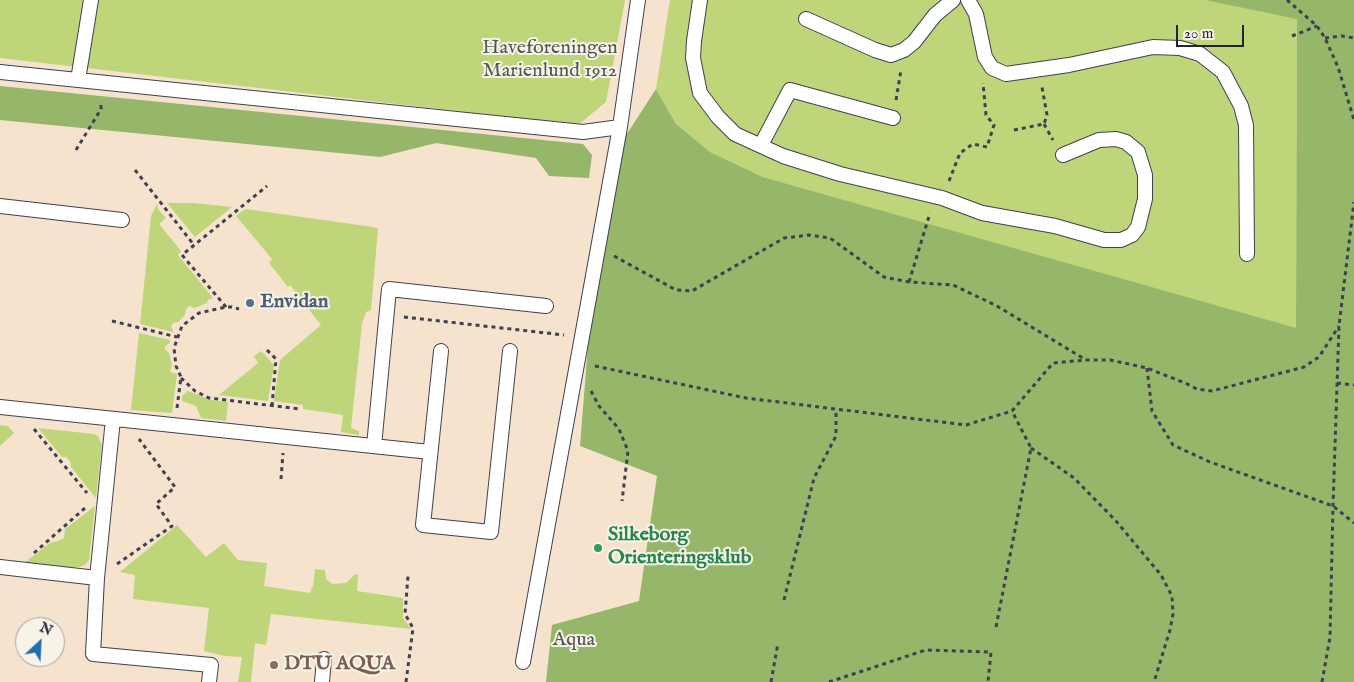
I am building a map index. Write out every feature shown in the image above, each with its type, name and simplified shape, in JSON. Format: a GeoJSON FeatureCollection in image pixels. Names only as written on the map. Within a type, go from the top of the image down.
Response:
{"type":"FeatureCollection","features":[{"type":"Feature","properties":{"kind":"lane"},"geometry":{"type":"LineString","coordinates":[[78,80],[91,0]]}},
{"type":"Feature","properties":{"kind":"lane"},"geometry":{"type":"LineString","coordinates":[[523,662],[620,127],[638,0]]}},
{"type":"Feature","properties":{"kind":"lane"},"geometry":{"type":"LineString","coordinates":[[700,0],[693,58],[700,93],[718,117],[735,134],[783,156],[840,174],[939,197],[982,213],[1055,226],[1104,240],[1121,240],[1132,235],[1138,227],[1145,199],[1145,175],[1138,152],[1126,142],[1116,139],[1100,140],[1063,155]]}},
{"type":"Feature","properties":{"kind":"lane"},"geometry":{"type":"LineString","coordinates":[[806,19],[875,50],[891,55],[904,50],[914,42],[935,15],[953,0]]}},
{"type":"Feature","properties":{"kind":"lane"},"geometry":{"type":"LineString","coordinates":[[968,0],[976,14],[985,57],[992,68],[1006,74],[1069,65],[1153,47],[1180,48],[1200,54],[1223,72],[1241,106],[1246,126],[1247,254]]}},
{"type":"Feature","properties":{"kind":"lane"},"geometry":{"type":"LineString","coordinates":[[0,72],[583,132],[620,127]]}},
{"type":"Feature","properties":{"kind":"lane"},"geometry":{"type":"LineString","coordinates":[[760,145],[790,90],[893,118]]}},
{"type":"Feature","properties":{"kind":"lane"},"geometry":{"type":"LineString","coordinates":[[0,206],[122,220]]}},
{"type":"Feature","properties":{"kind":"lane"},"geometry":{"type":"LineString","coordinates":[[374,446],[390,289],[546,306]]}},
{"type":"Feature","properties":{"kind":"lane"},"geometry":{"type":"LineString","coordinates":[[441,351],[423,525],[491,532],[510,351]]}},
{"type":"Feature","properties":{"kind":"lane"},"geometry":{"type":"LineString","coordinates":[[0,407],[430,452]]}},
{"type":"Feature","properties":{"kind":"lane"},"geometry":{"type":"LineString","coordinates":[[119,420],[97,578],[93,654],[210,665],[209,682]]}},
{"type":"Feature","properties":{"kind":"lane"},"geometry":{"type":"LineString","coordinates":[[0,566],[97,578]]}},
{"type":"Feature","properties":{"kind":"lane"},"geometry":{"type":"LineString","coordinates":[[322,682],[324,659]]}},
{"type":"Feature","properties":{"kind":"path"},"geometry":{"type":"LineString","coordinates":[[1287,0],[1317,26],[1325,38],[1338,67],[1354,120]]}},
{"type":"Feature","properties":{"kind":"path"},"geometry":{"type":"LineString","coordinates":[[1292,36],[1317,26]]}},
{"type":"Feature","properties":{"kind":"path"},"geometry":{"type":"LineString","coordinates":[[1325,38],[1342,36],[1354,38]]}},
{"type":"Feature","properties":{"kind":"path"},"geometry":{"type":"LineString","coordinates":[[893,118],[904,50]]}},
{"type":"Feature","properties":{"kind":"path"},"geometry":{"type":"LineString","coordinates":[[909,282],[939,197],[960,153],[973,144],[987,147],[994,125],[986,115],[982,79],[992,68]]}},
{"type":"Feature","properties":{"kind":"path"},"geometry":{"type":"LineString","coordinates":[[1014,130],[1044,124],[1047,115],[1039,69]]}},
{"type":"Feature","properties":{"kind":"path"},"geometry":{"type":"LineString","coordinates":[[76,150],[101,109],[102,83]]}},
{"type":"Feature","properties":{"kind":"path"},"geometry":{"type":"LineString","coordinates":[[135,170],[194,245]]}},
{"type":"Feature","properties":{"kind":"path"},"geometry":{"type":"LineString","coordinates":[[226,307],[182,255],[267,186]]}},
{"type":"Feature","properties":{"kind":"path"},"geometry":{"type":"LineString","coordinates":[[1322,682],[1330,637],[1339,326],[1354,202]]}},
{"type":"Feature","properties":{"kind":"path"},"geometry":{"type":"LineString","coordinates":[[598,247],[676,290],[692,291],[784,238],[809,235],[830,238],[884,276],[909,282],[953,285],[997,306],[1086,360]]}},
{"type":"Feature","properties":{"kind":"path"},"geometry":{"type":"LineString","coordinates":[[238,309],[226,307],[198,313],[182,326],[174,348],[176,366],[181,377],[195,391],[208,398],[300,409]]}},
{"type":"Feature","properties":{"kind":"path"},"geometry":{"type":"LineString","coordinates":[[387,315],[582,337]]}},
{"type":"Feature","properties":{"kind":"path"},"geometry":{"type":"LineString","coordinates":[[112,321],[177,337]]}},
{"type":"Feature","properties":{"kind":"path"},"geometry":{"type":"LineString","coordinates":[[577,364],[746,398],[966,425],[1012,411],[1053,363],[1110,360],[1147,368],[1185,383],[1197,390],[1212,391],[1304,367],[1319,357],[1339,326]]}},
{"type":"Feature","properties":{"kind":"path"},"geometry":{"type":"LineString","coordinates":[[267,350],[276,359],[272,406]]}},
{"type":"Feature","properties":{"kind":"path"},"geometry":{"type":"LineString","coordinates":[[577,364],[599,406],[619,429],[628,451],[622,501]]}},
{"type":"Feature","properties":{"kind":"path"},"geometry":{"type":"LineString","coordinates":[[1147,368],[1152,411],[1174,445],[1210,462],[1333,506],[1354,523]]}},
{"type":"Feature","properties":{"kind":"path"},"geometry":{"type":"LineString","coordinates":[[174,426],[181,377]]}},
{"type":"Feature","properties":{"kind":"path"},"geometry":{"type":"LineString","coordinates":[[1337,383],[1354,385]]}},
{"type":"Feature","properties":{"kind":"path"},"geometry":{"type":"LineString","coordinates":[[17,409],[88,494]]}},
{"type":"Feature","properties":{"kind":"path"},"geometry":{"type":"LineString","coordinates":[[784,600],[814,478],[836,436],[836,410]]}},
{"type":"Feature","properties":{"kind":"path"},"geometry":{"type":"LineString","coordinates":[[1012,411],[1031,448],[1074,478],[1116,521],[1161,575],[1172,596],[1173,614],[1154,682]]}},
{"type":"Feature","properties":{"kind":"path"},"geometry":{"type":"LineString","coordinates":[[97,578],[172,526],[156,504],[175,487],[119,420]]}},
{"type":"Feature","properties":{"kind":"path"},"geometry":{"type":"LineString","coordinates":[[281,479],[285,437]]}},
{"type":"Feature","properties":{"kind":"path"},"geometry":{"type":"LineString","coordinates":[[996,627],[1031,448]]}},
{"type":"Feature","properties":{"kind":"path"},"geometry":{"type":"LineString","coordinates":[[16,569],[87,507]]}},
{"type":"Feature","properties":{"kind":"path"},"geometry":{"type":"LineString","coordinates":[[406,682],[413,628],[405,614],[408,576]]}},
{"type":"Feature","properties":{"kind":"path"},"geometry":{"type":"LineString","coordinates":[[771,682],[778,642]]}},
{"type":"Feature","properties":{"kind":"path"},"geometry":{"type":"LineString","coordinates":[[829,682],[926,650],[991,652],[988,682]]}},
{"type":"Feature","properties":{"kind":"green space","name":"Haveforeningen Marienlund 1912"},"geometry":{"type":"Polygon","coordinates":[[[0,0],[625,0],[606,102],[578,125],[0,58],[0,0]]]}},
{"type":"Feature","properties":{"kind":"green space"},"geometry":{"type":"Polygon","coordinates":[[[670,0],[1205,0],[1297,18],[1296,329],[763,177],[710,152],[676,124],[656,89],[670,0]]]}},
{"type":"Feature","properties":{"kind":"green space","name":"Aqua"},"geometry":{"type":"Polygon","coordinates":[[[1205,0],[1354,0],[1354,682],[546,682],[552,625],[639,601],[657,476],[580,446],[588,345],[621,143],[656,89],[676,124],[710,152],[763,177],[1296,328],[1297,19],[1205,0]]]}},
{"type":"Feature","properties":{"kind":"green space"},"geometry":{"type":"Polygon","coordinates":[[[0,86],[583,144],[592,155],[589,178],[549,176],[536,158],[436,143],[380,157],[0,120],[0,86]]]}},
{"type":"Feature","properties":{"kind":"green space"},"geometry":{"type":"Polygon","coordinates":[[[167,203],[194,203],[232,207],[195,237],[167,203]]]}},
{"type":"Feature","properties":{"kind":"green space"},"geometry":{"type":"Polygon","coordinates":[[[157,204],[158,209],[166,218],[159,224],[181,251],[178,255],[213,298],[195,308],[189,306],[186,309],[185,315],[171,326],[173,332],[140,324],[151,216],[157,204]]]}},
{"type":"Feature","properties":{"kind":"green space"},"geometry":{"type":"Polygon","coordinates":[[[245,209],[378,229],[371,310],[366,312],[362,324],[351,428],[359,431],[359,435],[341,432],[343,415],[303,409],[303,405],[274,401],[280,360],[321,325],[290,285],[288,287],[269,263],[272,259],[236,216],[245,209]]]}},
{"type":"Feature","properties":{"kind":"green space"},"geometry":{"type":"Polygon","coordinates":[[[139,333],[170,340],[165,349],[169,353],[172,365],[170,372],[177,374],[172,413],[131,410],[139,333]]]}},
{"type":"Feature","properties":{"kind":"green space"},"geometry":{"type":"Polygon","coordinates":[[[261,351],[274,365],[268,401],[219,395],[258,363],[254,356],[261,351]]]}},
{"type":"Feature","properties":{"kind":"green space"},"geometry":{"type":"Polygon","coordinates":[[[188,391],[211,400],[228,402],[226,421],[201,418],[196,406],[182,401],[182,396],[188,391]]]}},
{"type":"Feature","properties":{"kind":"green space"},"geometry":{"type":"Polygon","coordinates":[[[0,425],[8,426],[14,433],[0,446],[0,425]]]}},
{"type":"Feature","properties":{"kind":"green space"},"geometry":{"type":"Polygon","coordinates":[[[38,428],[98,436],[102,445],[96,498],[71,467],[70,461],[66,457],[62,457],[38,428]]]}},
{"type":"Feature","properties":{"kind":"green space"},"geometry":{"type":"Polygon","coordinates":[[[95,506],[89,560],[85,565],[68,567],[24,563],[50,543],[64,538],[65,529],[95,506]]]}},
{"type":"Feature","properties":{"kind":"green space"},"geometry":{"type":"Polygon","coordinates":[[[177,525],[206,557],[224,543],[238,560],[267,563],[264,586],[310,593],[313,587],[315,569],[325,570],[326,579],[332,584],[346,583],[355,574],[358,575],[357,591],[403,598],[403,618],[411,629],[271,614],[266,645],[255,643],[251,682],[238,682],[242,657],[225,656],[204,651],[209,608],[133,599],[135,575],[120,572],[177,525]]]}},
{"type":"Feature","properties":{"kind":"place","name":"Envidan"},"geometry":{"type":"Point","coordinates":[250,303]}},
{"type":"Feature","properties":{"kind":"place","name":"Silkeborg Orienteringsklub"},"geometry":{"type":"Point","coordinates":[598,548]}},
{"type":"Feature","properties":{"kind":"place","name":"DTU AQUA"},"geometry":{"type":"Point","coordinates":[274,665]}}]}
